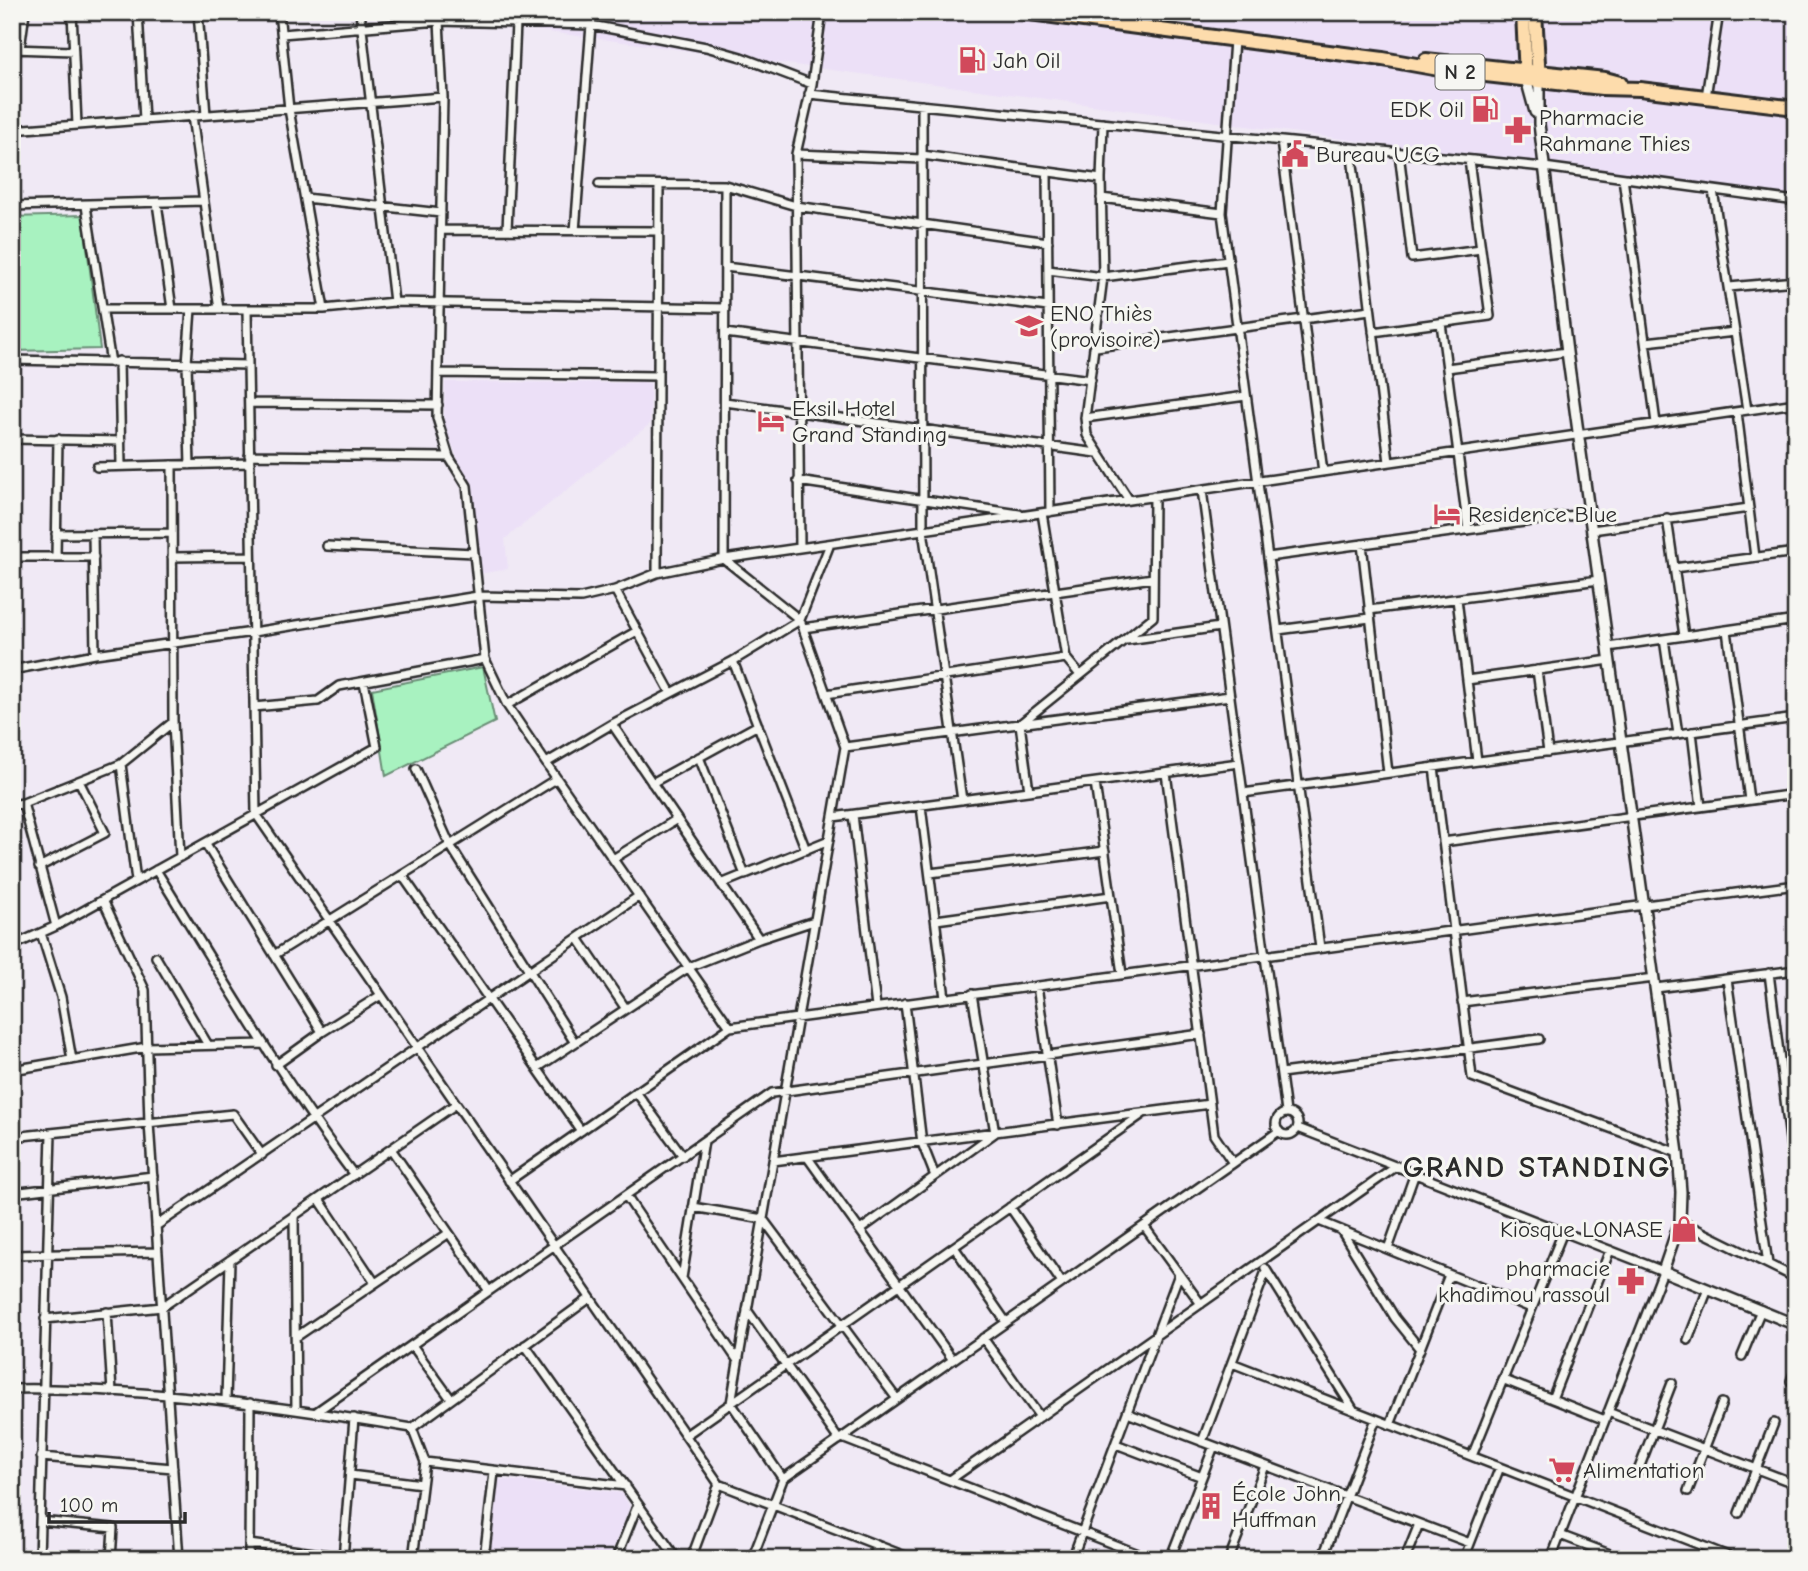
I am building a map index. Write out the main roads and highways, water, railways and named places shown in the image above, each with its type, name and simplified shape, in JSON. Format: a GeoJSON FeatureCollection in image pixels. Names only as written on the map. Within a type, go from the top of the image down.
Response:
{"type":"FeatureCollection","features":[{"type":"Feature","properties":{"kind":"main road","name":"N 2"},"geometry":{"type":"LineString","coordinates":[[1022,12],[1383,59],[1451,61],[1532,75],[1796,108]]}},
{"type":"Feature","properties":{"kind":"main road"},"geometry":{"type":"LineString","coordinates":[[1522,12],[1532,75]]}},
{"type":"Feature","properties":{"kind":"main road"},"geometry":{"type":"LineString","coordinates":[[1532,75],[1535,12]]}},
{"type":"Feature","properties":{"kind":"place","name":"Jah Oil"},"geometry":{"type":"Point","coordinates":[972,60]}},
{"type":"Feature","properties":{"kind":"place","name":"EDK Oil"},"geometry":{"type":"Point","coordinates":[1485,109]}},
{"type":"Feature","properties":{"kind":"place","name":"Pharmacie Rahmane Thies"},"geometry":{"type":"Point","coordinates":[1518,130]}},
{"type":"Feature","properties":{"kind":"place","name":"Bureau UCG"},"geometry":{"type":"Point","coordinates":[1295,154]}},
{"type":"Feature","properties":{"kind":"place","name":"ENO Thiès (provisoire)"},"geometry":{"type":"Point","coordinates":[1029,326]}},
{"type":"Feature","properties":{"kind":"place","name":"Eksil Hotel Grand Standing"},"geometry":{"type":"Point","coordinates":[771,421]}},
{"type":"Feature","properties":{"kind":"place","name":"Residence Blue"},"geometry":{"type":"Point","coordinates":[1447,514]}},
{"type":"Feature","properties":{"kind":"place","name":"Kiosque LONASE"},"geometry":{"type":"Point","coordinates":[1684,1229]}},
{"type":"Feature","properties":{"kind":"place","name":"pharmacie khadimou rassoul"},"geometry":{"type":"Point","coordinates":[1631,1281]}},
{"type":"Feature","properties":{"kind":"place","name":"Alimentation"},"geometry":{"type":"Point","coordinates":[1562,1470]}},
{"type":"Feature","properties":{"kind":"place","name":"École John Huffman"},"geometry":{"type":"Point","coordinates":[1211,1506]}},
{"type":"Feature","properties":{"kind":"district","name":"GRAND STANDING"},"geometry":{"type":"Point","coordinates":[1537,1167]}}]}
